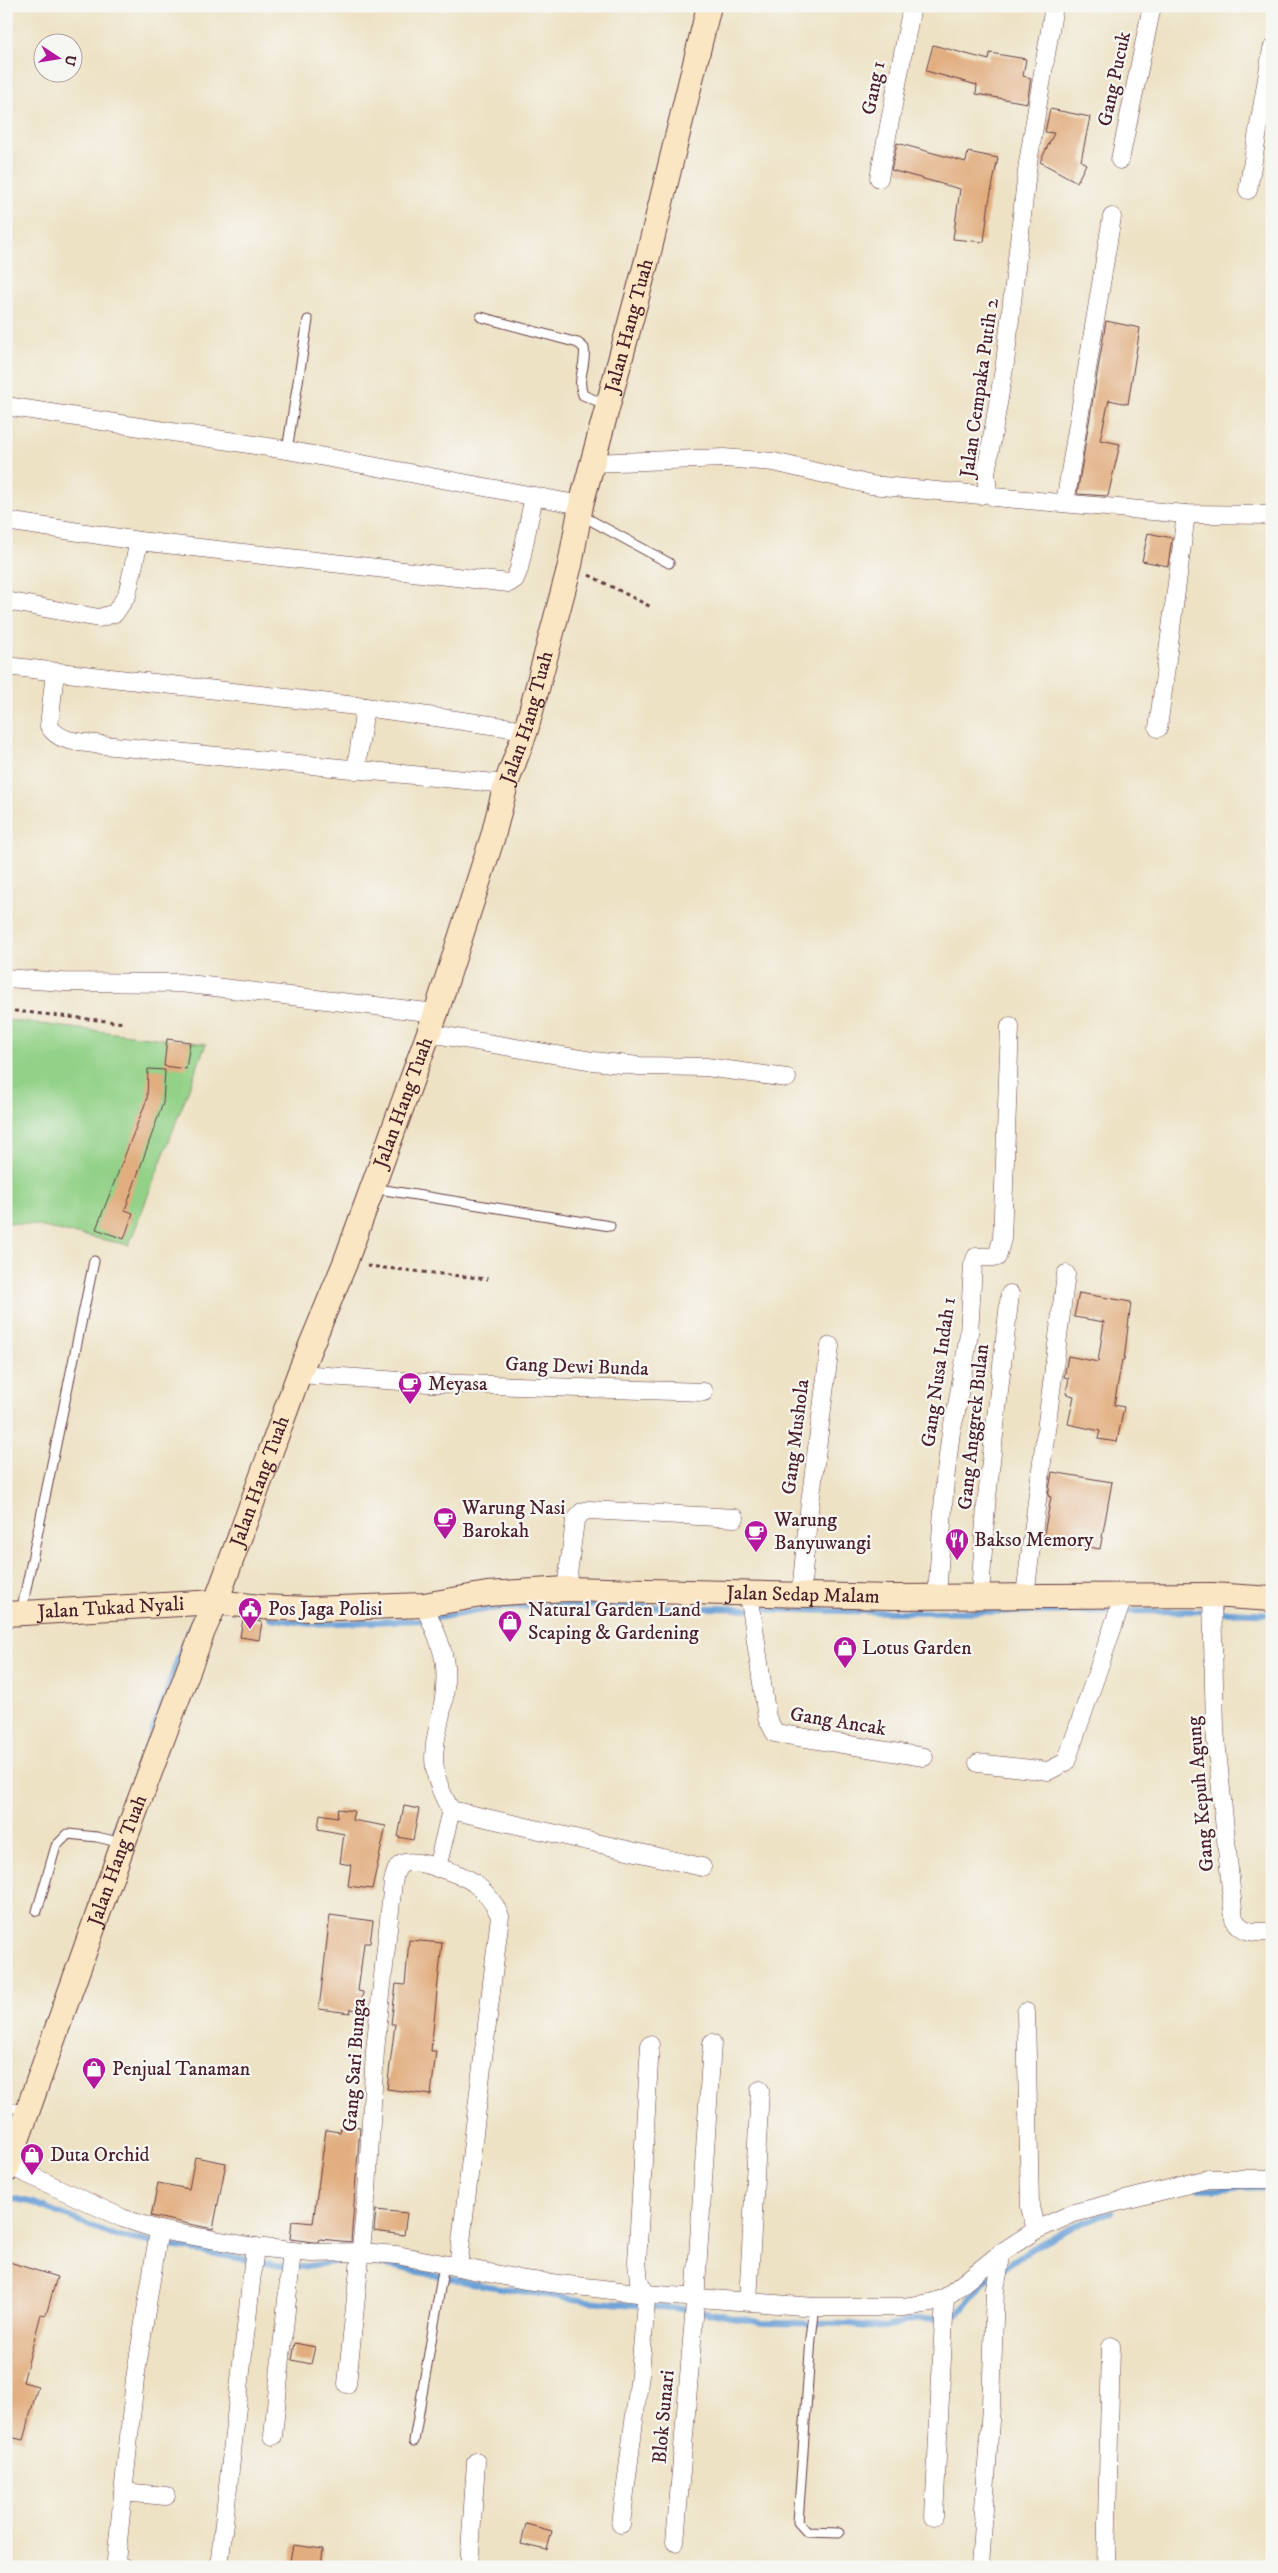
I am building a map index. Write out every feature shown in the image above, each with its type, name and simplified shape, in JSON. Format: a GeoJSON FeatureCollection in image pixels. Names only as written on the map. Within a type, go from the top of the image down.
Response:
{"type":"FeatureCollection","features":[{"type":"Feature","properties":{"kind":"main road","name":"Jalan Hang Tuah"},"geometry":{"type":"LineString","coordinates":[[7,2168],[16,2109],[123,1844],[203,1630],[216,1602],[299,1374],[345,1264],[432,1023],[490,846],[506,784],[526,730],[570,565],[580,510],[647,260],[709,6]]}},
{"type":"Feature","properties":{"kind":"main road","name":"Jalan Sedap Malam"},"geometry":{"type":"LineString","coordinates":[[216,1602],[260,1607],[427,1613],[486,1594],[566,1589],[751,1605],[802,1594],[1025,1595],[1122,1600],[1272,1599]]}},
{"type":"Feature","properties":{"kind":"main road","name":"Jalan Tukad Nyali"},"geometry":{"type":"LineString","coordinates":[[14,1613],[216,1602]]}},
{"type":"Feature","properties":{"kind":"street","name":"Gang 1"},"geometry":{"type":"LineString","coordinates":[[879,178],[912,6]]}},
{"type":"Feature","properties":{"kind":"street","name":"Jalan Cempaka Putih 2"},"geometry":{"type":"LineString","coordinates":[[1054,6],[1028,164],[1005,363],[986,473],[988,492],[994,497],[1186,514],[1272,515]]}},
{"type":"Feature","properties":{"kind":"street","name":"Gang Pucuk"},"geometry":{"type":"LineString","coordinates":[[1120,160],[1152,6]]}},
{"type":"Feature","properties":{"kind":"street"},"geometry":{"type":"LineString","coordinates":[[1248,190],[1272,48]]}},
{"type":"Feature","properties":{"kind":"street"},"geometry":{"type":"LineString","coordinates":[[1065,503],[1112,216]]}},
{"type":"Feature","properties":{"kind":"street"},"geometry":{"type":"LineString","coordinates":[[6,406],[287,450],[534,496],[580,510]]}},
{"type":"Feature","properties":{"kind":"street"},"geometry":{"type":"LineString","coordinates":[[592,463],[724,458],[774,462],[871,485],[980,494],[988,492]]}},
{"type":"Feature","properties":{"kind":"street"},"geometry":{"type":"LineString","coordinates":[[6,522],[139,540],[509,583],[515,579],[519,569],[534,496]]}},
{"type":"Feature","properties":{"kind":"street"},"geometry":{"type":"LineString","coordinates":[[1158,728],[1186,514]]}},
{"type":"Feature","properties":{"kind":"street"},"geometry":{"type":"LineString","coordinates":[[6,601],[99,618],[115,613],[127,595],[139,540]]}},
{"type":"Feature","properties":{"kind":"street"},"geometry":{"type":"LineString","coordinates":[[6,666],[365,707],[526,730]]}},
{"type":"Feature","properties":{"kind":"street"},"geometry":{"type":"LineString","coordinates":[[55,672],[49,726],[62,739],[103,745],[506,784]]}},
{"type":"Feature","properties":{"kind":"street"},"geometry":{"type":"LineString","coordinates":[[356,770],[365,707]]}},
{"type":"Feature","properties":{"kind":"street"},"geometry":{"type":"LineString","coordinates":[[6,978],[63,982],[180,983],[432,1023],[593,1061],[639,1066],[706,1067],[787,1078]]}},
{"type":"Feature","properties":{"kind":"street","name":"Gang Nusa Indah 1"},"geometry":{"type":"LineString","coordinates":[[937,1596],[945,1480],[951,1432],[959,1398],[969,1334],[973,1265],[976,1258],[996,1257],[1002,1239],[1010,1026]]}},
{"type":"Feature","properties":{"kind":"street"},"geometry":{"type":"LineString","coordinates":[[1025,1595],[1066,1274]]}},
{"type":"Feature","properties":{"kind":"street","name":"Gang Anggrek Bulan"},"geometry":{"type":"LineString","coordinates":[[980,1595],[986,1506],[1010,1294]]}},
{"type":"Feature","properties":{"kind":"street","name":"Gang Mushola"},"geometry":{"type":"LineString","coordinates":[[802,1594],[808,1518],[830,1346]]}},
{"type":"Feature","properties":{"kind":"street","name":"Gang Dewi Bunda"},"geometry":{"type":"LineString","coordinates":[[299,1374],[429,1383],[704,1392]]}},
{"type":"Feature","properties":{"kind":"street"},"geometry":{"type":"LineString","coordinates":[[566,1589],[575,1520],[582,1512],[735,1518]]}},
{"type":"Feature","properties":{"kind":"street"},"geometry":{"type":"LineString","coordinates":[[978,1763],[1048,1771],[1066,1762],[1122,1600]]}},
{"type":"Feature","properties":{"kind":"street","name":"Gang Kepuh Agung"},"geometry":{"type":"LineString","coordinates":[[1212,1600],[1215,1730],[1234,1919],[1239,1927],[1248,1932],[1272,1932]]}},
{"type":"Feature","properties":{"kind":"street","name":"Gang Ancak"},"geometry":{"type":"LineString","coordinates":[[751,1605],[767,1718],[775,1733],[924,1757]]}},
{"type":"Feature","properties":{"kind":"street"},"geometry":{"type":"LineString","coordinates":[[427,1613],[445,1666],[444,1684],[432,1758],[434,1774],[451,1810],[437,1868],[473,1882],[494,1901],[500,1916],[451,2266]]}},
{"type":"Feature","properties":{"kind":"street"},"geometry":{"type":"LineString","coordinates":[[451,1810],[702,1867]]}},
{"type":"Feature","properties":{"kind":"street","name":"Gang Sari Bunga"},"geometry":{"type":"LineString","coordinates":[[347,2384],[367,2191],[375,2051],[394,1882],[397,1868],[404,1863],[415,1862],[437,1868]]}},
{"type":"Feature","properties":{"kind":"street"},"geometry":{"type":"LineString","coordinates":[[1026,2012],[1030,2207],[1036,2230]]}},
{"type":"Feature","properties":{"kind":"street","name":"Blok Sunari"},"geometry":{"type":"LineString","coordinates":[[674,2542],[695,2306],[712,2043]]}},
{"type":"Feature","properties":{"kind":"street"},"geometry":{"type":"LineString","coordinates":[[620,2524],[640,2374],[646,2302],[638,2281],[637,2262],[650,2045]]}},
{"type":"Feature","properties":{"kind":"street"},"geometry":{"type":"LineString","coordinates":[[748,2301],[760,2090]]}},
{"type":"Feature","properties":{"kind":"street"},"geometry":{"type":"LineString","coordinates":[[7,2168],[122,2218],[157,2239],[254,2255],[360,2259],[397,2255],[646,2302],[695,2306],[748,2301],[814,2313],[903,2307],[945,2313]]}},
{"type":"Feature","properties":{"kind":"street"},"geometry":{"type":"LineString","coordinates":[[934,2517],[945,2313],[998,2268],[1036,2230],[1074,2213],[1208,2179],[1272,2179]]}},
{"type":"Feature","properties":{"kind":"street"},"geometry":{"type":"LineString","coordinates":[[123,2567],[119,2566],[116,2562],[135,2379],[157,2239]]}},
{"type":"Feature","properties":{"kind":"street"},"geometry":{"type":"LineString","coordinates":[[219,2567],[254,2255]]}},
{"type":"Feature","properties":{"kind":"street"},"geometry":{"type":"LineString","coordinates":[[273,2436],[275,2399],[292,2257]]}},
{"type":"Feature","properties":{"kind":"street"},"geometry":{"type":"LineString","coordinates":[[980,2567],[998,2268]]}},
{"type":"Feature","properties":{"kind":"street"},"geometry":{"type":"LineString","coordinates":[[1106,2567],[1112,2346]]}},
{"type":"Feature","properties":{"kind":"street"},"geometry":{"type":"LineString","coordinates":[[469,2567],[476,2462]]}},
{"type":"Feature","properties":{"kind":"street"},"geometry":{"type":"LineString","coordinates":[[124,2492],[166,2496]]}},
{"type":"Feature","properties":{"kind":"lane"},"geometry":{"type":"LineString","coordinates":[[481,317],[578,343],[584,348],[586,355],[580,388],[583,395],[607,405]]}},
{"type":"Feature","properties":{"kind":"lane"},"geometry":{"type":"LineString","coordinates":[[287,450],[308,320]]}},
{"type":"Feature","properties":{"kind":"lane"},"geometry":{"type":"LineString","coordinates":[[580,510],[669,563]]}},
{"type":"Feature","properties":{"kind":"lane"},"geometry":{"type":"LineString","coordinates":[[372,1188],[610,1226]]}},
{"type":"Feature","properties":{"kind":"lane"},"geometry":{"type":"LineString","coordinates":[[14,1613],[94,1260]]}},
{"type":"Feature","properties":{"kind":"lane"},"geometry":{"type":"LineString","coordinates":[[37,1911],[56,1846],[68,1834],[97,1837],[123,1844]]}},
{"type":"Feature","properties":{"kind":"lane"},"geometry":{"type":"LineString","coordinates":[[414,2440],[451,2266]]}},
{"type":"Feature","properties":{"kind":"lane"},"geometry":{"type":"LineString","coordinates":[[814,2313],[810,2338],[798,2522],[807,2532],[839,2533]]}},
{"type":"Feature","properties":{"kind":"path"},"geometry":{"type":"LineString","coordinates":[[570,565],[651,607]]}},
{"type":"Feature","properties":{"kind":"path"},"geometry":{"type":"LineString","coordinates":[[6,1010],[125,1023]]}},
{"type":"Feature","properties":{"kind":"path"},"geometry":{"type":"LineString","coordinates":[[345,1264],[488,1279]]}},
{"type":"Feature","properties":{"kind":"green space"},"geometry":{"type":"Polygon","coordinates":[[[6,1020],[206,1044],[129,1245],[38,1226],[6,1222],[6,1020]]]}},
{"type":"Feature","properties":{"kind":"building"},"geometry":{"type":"Polygon","coordinates":[[[933,45],[989,60],[990,53],[1026,59],[1023,76],[1031,78],[1027,103],[976,94],[977,85],[926,71],[933,45]]]}},
{"type":"Feature","properties":{"kind":"building"},"geometry":{"type":"Polygon","coordinates":[[[1050,109],[1090,117],[1081,161],[1086,164],[1077,182],[1040,162],[1054,133],[1045,132],[1050,109]]]}},
{"type":"Feature","properties":{"kind":"building"},"geometry":{"type":"Polygon","coordinates":[[[897,143],[966,162],[968,152],[998,158],[989,202],[984,242],[953,239],[960,189],[891,170],[897,143]]]}},
{"type":"Feature","properties":{"kind":"building"},"geometry":{"type":"Polygon","coordinates":[[[1106,321],[1140,328],[1128,404],[1109,400],[1100,440],[1120,444],[1108,496],[1077,494],[1106,321]]]}},
{"type":"Feature","properties":{"kind":"building"},"geometry":{"type":"Polygon","coordinates":[[[1148,533],[1172,538],[1168,566],[1142,561],[1148,533]]]}},
{"type":"Feature","properties":{"kind":"building"},"geometry":{"type":"Polygon","coordinates":[[[167,1039],[190,1042],[186,1069],[164,1066],[167,1039]]]}},
{"type":"Feature","properties":{"kind":"building"},"geometry":{"type":"Polygon","coordinates":[[[148,1069],[165,1070],[163,1103],[125,1210],[133,1213],[124,1239],[96,1229],[147,1099],[148,1069]]]}},
{"type":"Feature","properties":{"kind":"building"},"geometry":{"type":"Polygon","coordinates":[[[1079,1293],[1131,1302],[1124,1360],[1122,1360],[1114,1405],[1124,1407],[1117,1442],[1098,1439],[1100,1431],[1068,1424],[1074,1396],[1066,1394],[1069,1378],[1064,1377],[1068,1356],[1098,1362],[1104,1322],[1074,1317],[1079,1293]]]}},
{"type":"Feature","properties":{"kind":"building"},"geometry":{"type":"Polygon","coordinates":[[[1052,1472],[1112,1482],[1100,1549],[1043,1539],[1051,1497],[1048,1496],[1052,1472]]]}},
{"type":"Feature","properties":{"kind":"building"},"geometry":{"type":"Polygon","coordinates":[[[243,1619],[262,1622],[259,1640],[240,1637],[243,1619]]]}},
{"type":"Feature","properties":{"kind":"building"},"geometry":{"type":"Polygon","coordinates":[[[404,1806],[419,1809],[413,1840],[398,1837],[404,1806]]]}},
{"type":"Feature","properties":{"kind":"building"},"geometry":{"type":"Polygon","coordinates":[[[338,1809],[354,1811],[352,1820],[386,1826],[372,1889],[348,1886],[351,1865],[340,1863],[344,1834],[318,1829],[320,1814],[337,1817],[338,1809]]]}},
{"type":"Feature","properties":{"kind":"building"},"geometry":{"type":"Polygon","coordinates":[[[330,1915],[373,1921],[370,1943],[364,1943],[358,1991],[363,1992],[361,2011],[351,2009],[350,2013],[319,2009],[330,1915]]]}},
{"type":"Feature","properties":{"kind":"building"},"geometry":{"type":"Polygon","coordinates":[[[409,1940],[442,1943],[431,2051],[436,2051],[431,2095],[387,2089],[395,2024],[391,2024],[396,1984],[405,1985],[409,1940]]]}},
{"type":"Feature","properties":{"kind":"building"},"geometry":{"type":"Polygon","coordinates":[[[341,2125],[360,2127],[351,2242],[320,2239],[319,2242],[313,2242],[290,2239],[292,2221],[313,2223],[326,2130],[340,2132],[341,2125]]]}},
{"type":"Feature","properties":{"kind":"building"},"geometry":{"type":"Polygon","coordinates":[[[195,2157],[226,2163],[213,2229],[151,2216],[158,2183],[189,2189],[195,2157]]]}},
{"type":"Feature","properties":{"kind":"building"},"geometry":{"type":"Polygon","coordinates":[[[376,2210],[407,2213],[404,2235],[374,2231],[376,2210]]]}},
{"type":"Feature","properties":{"kind":"building"},"geometry":{"type":"Polygon","coordinates":[[[6,2261],[57,2277],[46,2315],[41,2314],[23,2382],[38,2386],[23,2440],[6,2436],[6,2261]]]}},
{"type":"Feature","properties":{"kind":"building"},"geometry":{"type":"Polygon","coordinates":[[[295,2343],[315,2347],[311,2364],[292,2360],[295,2343]]]}},
{"type":"Feature","properties":{"kind":"building"},"geometry":{"type":"Polygon","coordinates":[[[526,2524],[552,2531],[547,2550],[521,2544],[526,2524]]]}},
{"type":"Feature","properties":{"kind":"building"},"geometry":{"type":"Polygon","coordinates":[[[293,2545],[323,2549],[321,2567],[289,2567],[293,2545]]]}},
{"type":"Feature","properties":{"kind":"waterway"},"geometry":{"type":"LineString","coordinates":[[270,1618],[310,1624],[425,1620],[489,1609],[566,1605],[892,1612],[1211,1611],[1272,1614]]}},
{"type":"Feature","properties":{"kind":"waterway"},"geometry":{"type":"LineString","coordinates":[[146,1750],[183,1644],[197,1614]]}},
{"type":"Feature","properties":{"kind":"waterway"},"geometry":{"type":"LineString","coordinates":[[114,1833],[136,1776]]}},
{"type":"Feature","properties":{"kind":"waterway"},"geometry":{"type":"LineString","coordinates":[[6,2134],[12,2120]]}},
{"type":"Feature","properties":{"kind":"waterway"},"geometry":{"type":"LineString","coordinates":[[1198,2189],[1271,2187]]}},
{"type":"Feature","properties":{"kind":"waterway"},"geometry":{"type":"LineString","coordinates":[[7,2197],[34,2203],[116,2236],[293,2268],[347,2260]]}},
{"type":"Feature","properties":{"kind":"waterway"},"geometry":{"type":"LineString","coordinates":[[1003,2268],[1055,2236],[1111,2212]]}},
{"type":"Feature","properties":{"kind":"waterway"},"geometry":{"type":"LineString","coordinates":[[362,2260],[481,2285],[587,2301],[695,2310],[763,2323],[851,2324],[885,2328],[905,2321],[930,2318],[946,2320],[958,2314],[986,2280],[995,2274]]}},
{"type":"Feature","properties":{"kind":"place","name":"Meyasa"},"geometry":{"type":"Point","coordinates":[410,1405]}},
{"type":"Feature","properties":{"kind":"place","name":"Warung Nasi Barokah"},"geometry":{"type":"Point","coordinates":[445,1540]}},
{"type":"Feature","properties":{"kind":"place","name":"Warung Banyuwangi"},"geometry":{"type":"Point","coordinates":[756,1553]}},
{"type":"Feature","properties":{"kind":"place","name":"Bakso Memory"},"geometry":{"type":"Point","coordinates":[957,1561]}},
{"type":"Feature","properties":{"kind":"place","name":"Pos Jaga Polisi"},"geometry":{"type":"Point","coordinates":[250,1630]}},
{"type":"Feature","properties":{"kind":"place","name":"Natural Garden Land Scaping & Gardening"},"geometry":{"type":"Point","coordinates":[510,1643]}},
{"type":"Feature","properties":{"kind":"place","name":"Lotus Garden"},"geometry":{"type":"Point","coordinates":[845,1669]}},
{"type":"Feature","properties":{"kind":"place","name":"Penjual Tanaman"},"geometry":{"type":"Point","coordinates":[94,2090]}},
{"type":"Feature","properties":{"kind":"place","name":"Duta Orchid"},"geometry":{"type":"Point","coordinates":[32,2176]}}]}
